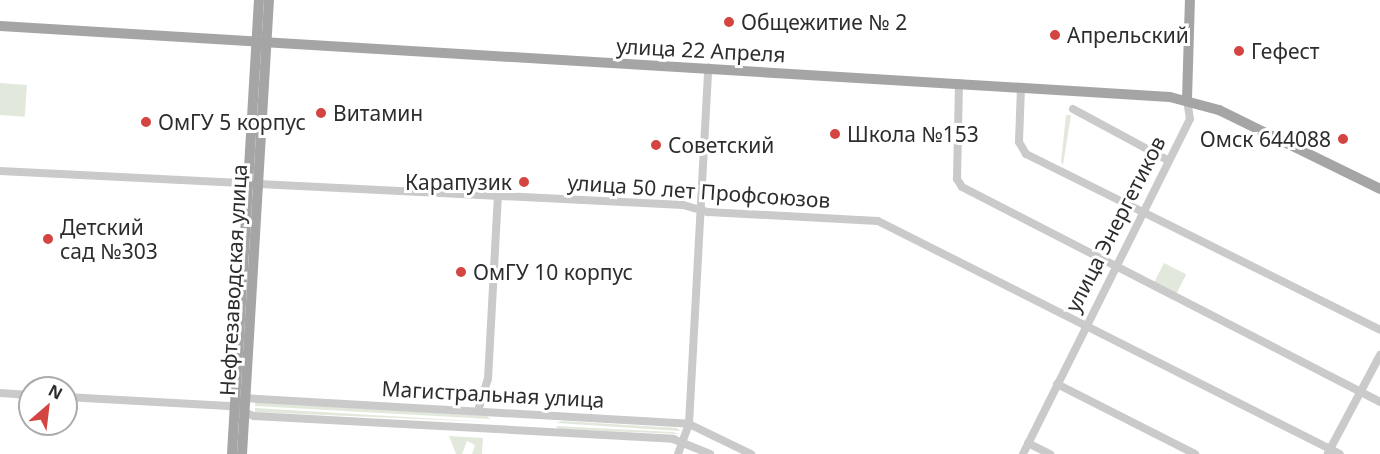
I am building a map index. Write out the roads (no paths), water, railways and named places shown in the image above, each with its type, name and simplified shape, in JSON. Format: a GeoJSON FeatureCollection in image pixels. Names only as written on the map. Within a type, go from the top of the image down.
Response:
{"type":"FeatureCollection","features":[{"type":"Feature","properties":{"kind":"main road","name":"Нефтезаводская улица"},"geometry":{"type":"LineString","coordinates":[[259,0],[263,37]]}},
{"type":"Feature","properties":{"kind":"main road","name":"Нефтезаводская улица"},"geometry":{"type":"LineString","coordinates":[[232,454],[238,406],[263,37],[269,0]]}},
{"type":"Feature","properties":{"kind":"main road","name":"улица Энергетиков"},"geometry":{"type":"LineString","coordinates":[[1187,99],[1190,0]]}},
{"type":"Feature","properties":{"kind":"main road","name":"улица 22 Апреля"},"geometry":{"type":"LineString","coordinates":[[0,27],[243,41],[263,37],[280,43],[959,83],[1187,99],[1380,189]]}},
{"type":"Feature","properties":{"kind":"main road"},"geometry":{"type":"LineString","coordinates":[[243,41],[262,55],[280,43]]}},
{"type":"Feature","properties":{"kind":"main road","name":"Нефтезаводская улица"},"geometry":{"type":"LineString","coordinates":[[238,406],[242,454]]}},
{"type":"Feature","properties":{"kind":"street"},"geometry":{"type":"LineString","coordinates":[[678,454],[689,424],[708,68]]}},
{"type":"Feature","properties":{"kind":"street"},"geometry":{"type":"LineString","coordinates":[[959,83],[958,183],[1115,267],[1380,402]]}},
{"type":"Feature","properties":{"kind":"street"},"geometry":{"type":"LineString","coordinates":[[1021,87],[1019,142],[1026,154],[1380,330]]}},
{"type":"Feature","properties":{"kind":"street","name":"улица Энергетиков"},"geometry":{"type":"LineString","coordinates":[[1023,454],[1190,119],[1187,99]]}},
{"type":"Feature","properties":{"kind":"street"},"geometry":{"type":"LineString","coordinates":[[1073,109],[1168,161]]}},
{"type":"Feature","properties":{"kind":"street","name":"улица 50 лет Профсоюзов"},"geometry":{"type":"LineString","coordinates":[[0,171],[498,196],[699,208],[882,223],[1086,324],[1329,452],[1340,454]]}},
{"type":"Feature","properties":{"kind":"street"},"geometry":{"type":"LineString","coordinates":[[478,411],[488,379],[498,196]]}},
{"type":"Feature","properties":{"kind":"street"},"geometry":{"type":"LineString","coordinates":[[1329,452],[1380,355]]}},
{"type":"Feature","properties":{"kind":"street"},"geometry":{"type":"LineString","coordinates":[[1057,384],[1195,454]]}},
{"type":"Feature","properties":{"kind":"street"},"geometry":{"type":"LineString","coordinates":[[0,393],[18,394]]}},
{"type":"Feature","properties":{"kind":"street","name":"Магистральная улица"},"geometry":{"type":"LineString","coordinates":[[78,398],[238,406],[684,442],[710,454]]}},
{"type":"Feature","properties":{"kind":"street","name":"Магистральная улица"},"geometry":{"type":"LineString","coordinates":[[238,406],[478,411],[689,424],[751,454]]}},
{"type":"Feature","properties":{"kind":"street"},"geometry":{"type":"LineString","coordinates":[[1028,443],[1050,454]]}},
{"type":"Feature","properties":{"kind":"place","name":"Общежитие № 2"},"geometry":{"type":"Point","coordinates":[729,22]}},
{"type":"Feature","properties":{"kind":"place","name":"Апрельский"},"geometry":{"type":"Point","coordinates":[1055,35]}},
{"type":"Feature","properties":{"kind":"place","name":"Гефест"},"geometry":{"type":"Point","coordinates":[1239,51]}},
{"type":"Feature","properties":{"kind":"place","name":"Витамин"},"geometry":{"type":"Point","coordinates":[321,113]}},
{"type":"Feature","properties":{"kind":"place","name":"ОмГУ 5 корпус"},"geometry":{"type":"Point","coordinates":[146,122]}},
{"type":"Feature","properties":{"kind":"place","name":"Школа №153"},"geometry":{"type":"Point","coordinates":[835,134]}},
{"type":"Feature","properties":{"kind":"place","name":"Омск 644088"},"geometry":{"type":"Point","coordinates":[1343,139]}},
{"type":"Feature","properties":{"kind":"place","name":"Советский"},"geometry":{"type":"Point","coordinates":[656,145]}},
{"type":"Feature","properties":{"kind":"place","name":"Карапузик"},"geometry":{"type":"Point","coordinates":[524,182]}},
{"type":"Feature","properties":{"kind":"place","name":"Детский сад №303"},"geometry":{"type":"Point","coordinates":[48,239]}},
{"type":"Feature","properties":{"kind":"place","name":"ОмГУ 10 корпус"},"geometry":{"type":"Point","coordinates":[461,272]}}]}
